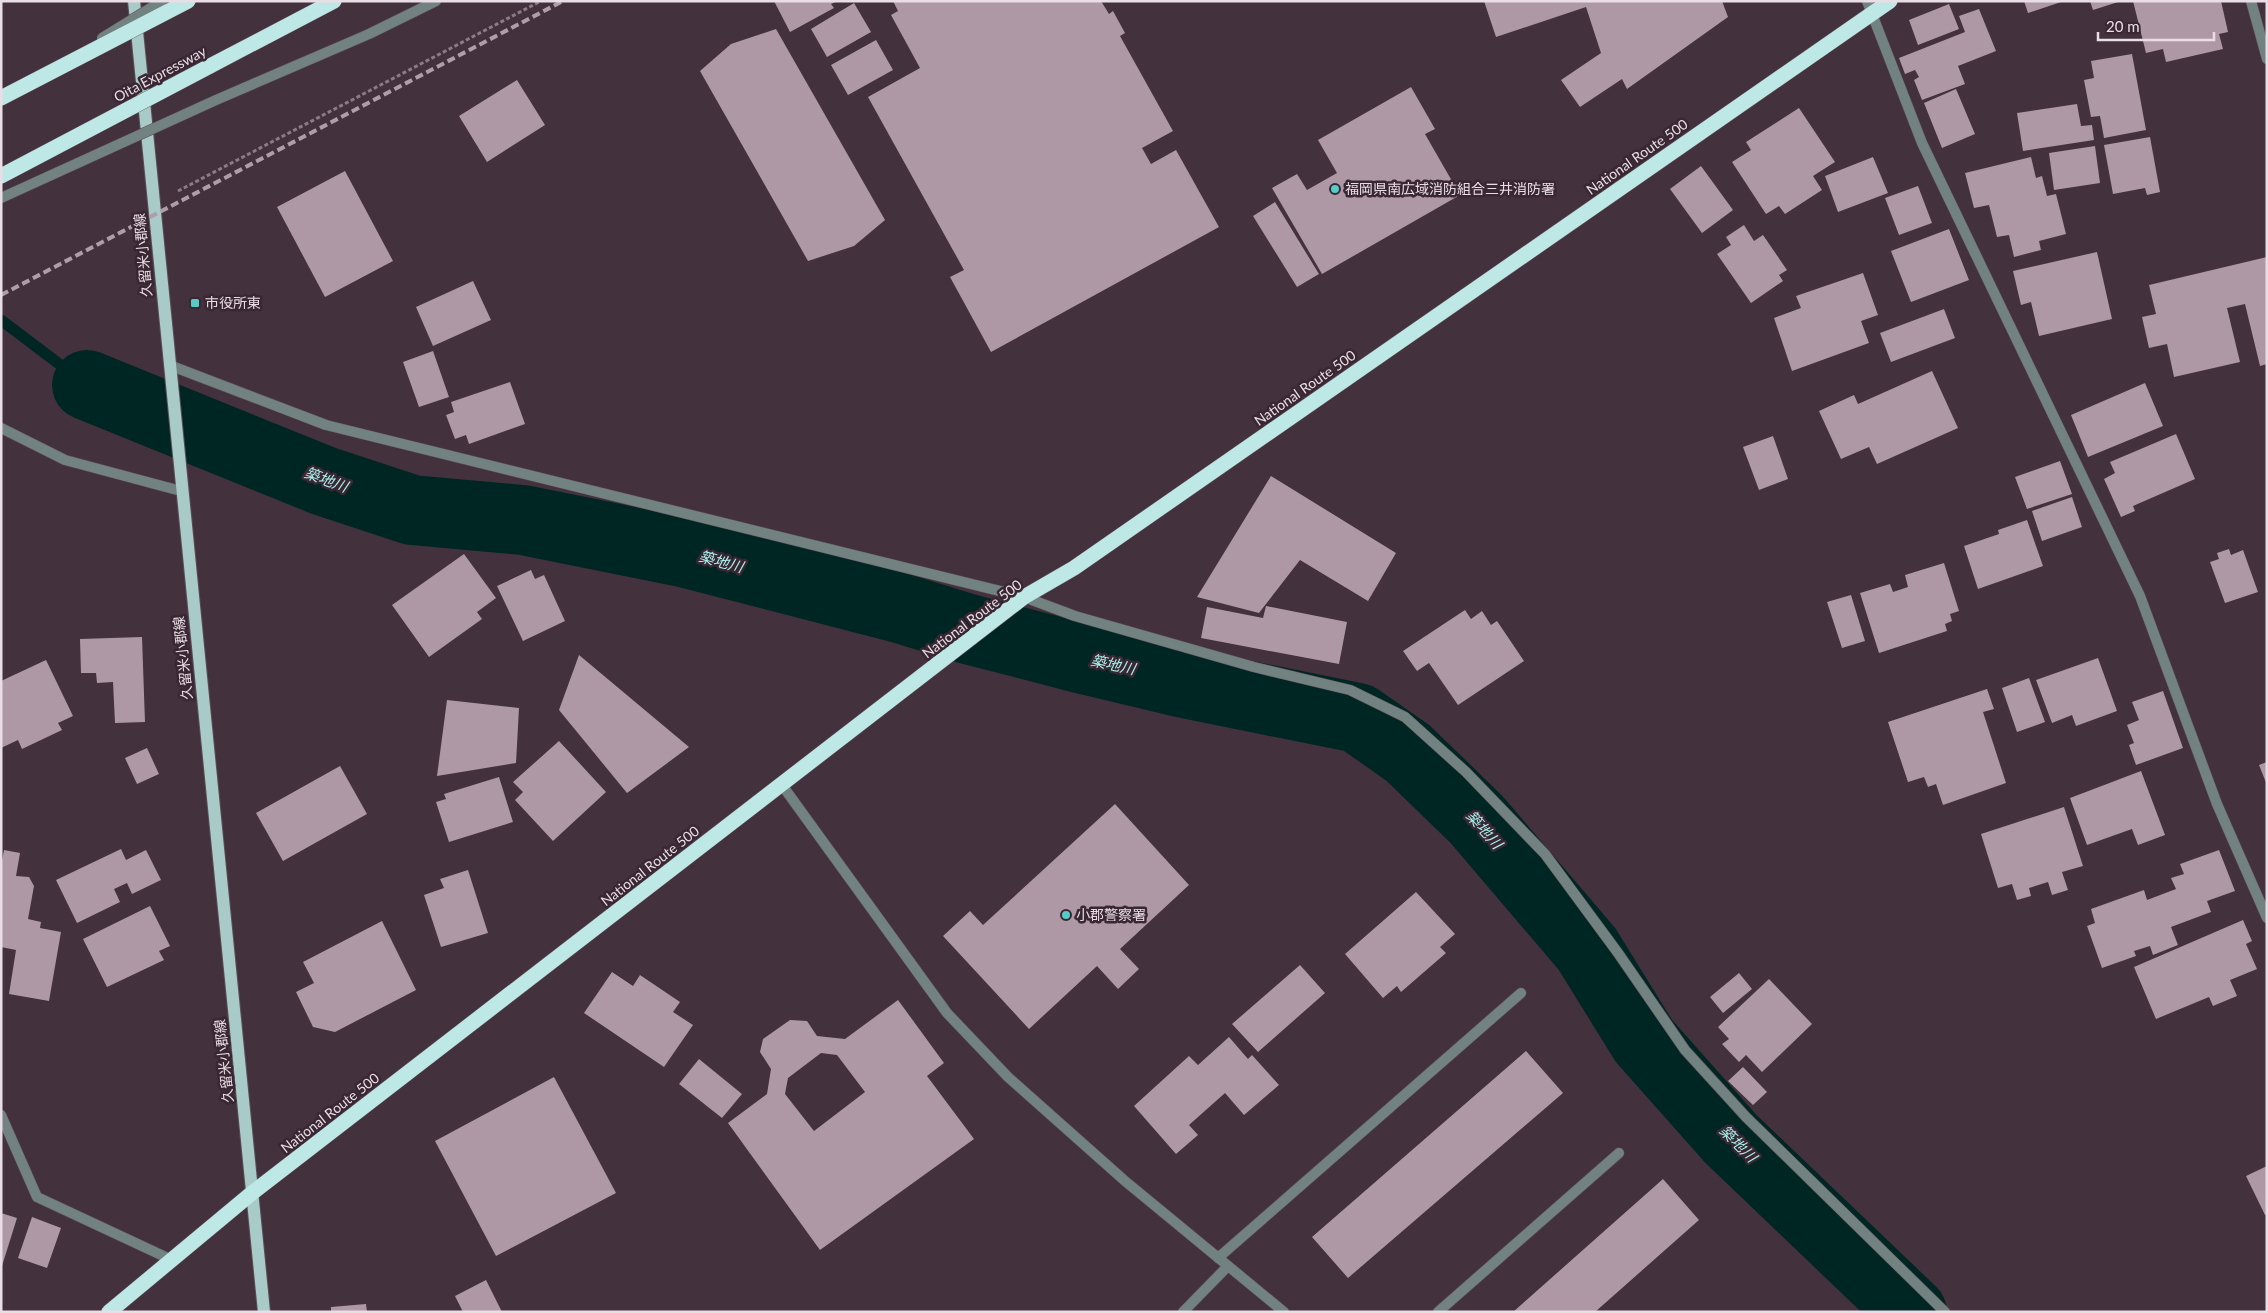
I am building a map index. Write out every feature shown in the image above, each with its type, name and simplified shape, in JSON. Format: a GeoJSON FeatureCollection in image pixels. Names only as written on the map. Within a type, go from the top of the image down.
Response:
{"type":"FeatureCollection","features":[{"type":"Feature","properties":{"kind":"highway"},"geometry":{"type":"LineString","coordinates":[[1,98],[188,1]]}},
{"type":"Feature","properties":{"kind":"highway","name":"Oita Expressway"},"geometry":{"type":"LineString","coordinates":[[1,176],[334,1]]}},
{"type":"Feature","properties":{"kind":"highway","name":"National Route 500"},"geometry":{"type":"LineString","coordinates":[[109,1312],[252,1193],[1024,598],[1074,568],[1869,8],[1890,1]]}},
{"type":"Feature","properties":{"kind":"main road","name":"久留米小郡線"},"geometry":{"type":"LineString","coordinates":[[134,1],[181,491],[264,1312]]}},
{"type":"Feature","properties":{"kind":"street"},"geometry":{"type":"LineString","coordinates":[[27,85],[162,1]]}},
{"type":"Feature","properties":{"kind":"street"},"geometry":{"type":"LineString","coordinates":[[1,198],[216,100],[369,34],[436,1]]}},
{"type":"Feature","properties":{"kind":"street"},"geometry":{"type":"LineString","coordinates":[[2251,1],[2267,60]]}},
{"type":"Feature","properties":{"kind":"street"},"geometry":{"type":"LineString","coordinates":[[1869,8],[1922,143],[2140,596],[2217,804],[2267,918]]}},
{"type":"Feature","properties":{"kind":"street"},"geometry":{"type":"LineString","coordinates":[[169,365],[326,425],[1024,598],[1075,616],[1254,667],[1350,690],[1405,718],[1466,772],[1545,854],[1618,953],[1685,1050],[1746,1117],[1945,1312]]}},
{"type":"Feature","properties":{"kind":"street"},"geometry":{"type":"LineString","coordinates":[[1,428],[65,460],[181,491]]}},
{"type":"Feature","properties":{"kind":"street"},"geometry":{"type":"LineString","coordinates":[[782,785],[947,1013],[1008,1077],[1125,1181],[1284,1312]]}},
{"type":"Feature","properties":{"kind":"street"},"geometry":{"type":"LineString","coordinates":[[1218,1258],[1521,993]]}},
{"type":"Feature","properties":{"kind":"street"},"geometry":{"type":"LineString","coordinates":[[1,1115],[37,1196],[172,1260]]}},
{"type":"Feature","properties":{"kind":"street"},"geometry":{"type":"LineString","coordinates":[[1438,1312],[1619,1153]]}},
{"type":"Feature","properties":{"kind":"street"},"geometry":{"type":"LineString","coordinates":[[1183,1312],[1228,1266]]}},
{"type":"Feature","properties":{"kind":"path"},"geometry":{"type":"LineString","coordinates":[[154,204],[541,1]]}},
{"type":"Feature","properties":{"kind":"building"},"geometry":{"type":"Polygon","coordinates":[[[774,1],[838,1],[831,4],[834,8],[790,32],[774,1]]]}},
{"type":"Feature","properties":{"kind":"building"},"geometry":{"type":"Polygon","coordinates":[[[893,1],[1101,1],[1109,14],[1113,11],[1125,33],[1120,36],[1173,131],[1142,148],[1151,164],[1176,150],[1219,227],[991,352],[950,277],[964,270],[868,97],[920,68],[891,15],[898,11],[893,1]]]}},
{"type":"Feature","properties":{"kind":"building"},"geometry":{"type":"Polygon","coordinates":[[[1484,1],[1722,1],[1728,17],[1627,89],[1622,79],[1580,107],[1561,80],[1601,53],[1586,7],[1496,37],[1484,1]]]}},
{"type":"Feature","properties":{"kind":"building"},"geometry":{"type":"Polygon","coordinates":[[[2024,1],[2061,1],[2061,2],[2028,13],[2024,1]]]}},
{"type":"Feature","properties":{"kind":"building"},"geometry":{"type":"Polygon","coordinates":[[[2090,1],[2118,1],[2118,2],[2093,10],[2090,1]]]}},
{"type":"Feature","properties":{"kind":"building"},"geometry":{"type":"Polygon","coordinates":[[[2133,1],[2221,1],[2228,32],[2219,34],[2223,49],[2166,62],[2163,49],[2146,53],[2133,1]]]}},
{"type":"Feature","properties":{"kind":"building"},"geometry":{"type":"Polygon","coordinates":[[[854,3],[871,32],[827,57],[811,29],[854,3]]]}},
{"type":"Feature","properties":{"kind":"building"},"geometry":{"type":"Polygon","coordinates":[[[1949,4],[1959,29],[1918,45],[1909,20],[1949,4]]]}},
{"type":"Feature","properties":{"kind":"building"},"geometry":{"type":"Polygon","coordinates":[[[1979,9],[1996,51],[1958,66],[1965,84],[1922,100],[1914,80],[1919,77],[1915,70],[1905,74],[1899,58],[1965,32],[1959,16],[1979,9]]]}},
{"type":"Feature","properties":{"kind":"building"},"geometry":{"type":"Polygon","coordinates":[[[776,29],[885,220],[854,246],[808,261],[700,71],[731,44],[776,29]]]}},
{"type":"Feature","properties":{"kind":"building"},"geometry":{"type":"Polygon","coordinates":[[[876,40],[893,70],[848,95],[831,65],[876,40]]]}},
{"type":"Feature","properties":{"kind":"building"},"geometry":{"type":"Polygon","coordinates":[[[2132,54],[2146,130],[2104,138],[2100,116],[2091,117],[2084,80],[2094,78],[2091,61],[2132,54]]]}},
{"type":"Feature","properties":{"kind":"building"},"geometry":{"type":"Polygon","coordinates":[[[517,80],[545,125],[487,162],[459,116],[517,80]]]}},
{"type":"Feature","properties":{"kind":"building"},"geometry":{"type":"Polygon","coordinates":[[[1411,87],[1435,129],[1425,134],[1460,195],[1322,274],[1272,188],[1297,174],[1307,190],[1337,173],[1318,140],[1411,87]]]}},
{"type":"Feature","properties":{"kind":"building"},"geometry":{"type":"Polygon","coordinates":[[[1956,89],[1975,134],[1942,148],[1924,103],[1956,89]]]}},
{"type":"Feature","properties":{"kind":"building"},"geometry":{"type":"Polygon","coordinates":[[[2077,104],[2081,126],[2092,125],[2094,140],[2023,151],[2017,113],[2077,104]]]}},
{"type":"Feature","properties":{"kind":"building"},"geometry":{"type":"Polygon","coordinates":[[[1799,108],[1835,162],[1813,176],[1822,190],[1785,214],[1779,206],[1766,214],[1732,162],[1751,150],[1746,142],[1799,108]]]}},
{"type":"Feature","properties":{"kind":"building"},"geometry":{"type":"Polygon","coordinates":[[[2150,137],[2160,192],[2147,195],[2145,188],[2113,194],[2104,145],[2150,137]]]}},
{"type":"Feature","properties":{"kind":"building"},"geometry":{"type":"Polygon","coordinates":[[[2095,146],[2100,183],[2054,190],[2049,153],[2095,146]]]}},
{"type":"Feature","properties":{"kind":"building"},"geometry":{"type":"Polygon","coordinates":[[[1873,157],[1888,193],[1838,212],[1825,176],[1873,157]]]}},
{"type":"Feature","properties":{"kind":"building"},"geometry":{"type":"Polygon","coordinates":[[[2031,157],[2036,178],[2042,176],[2047,196],[2056,194],[2066,234],[2039,241],[2041,250],[2014,257],[2009,235],[1997,237],[1989,205],[1974,208],[1965,173],[2031,157]]]}},
{"type":"Feature","properties":{"kind":"building"},"geometry":{"type":"Polygon","coordinates":[[[1701,166],[1733,210],[1702,233],[1670,189],[1701,166]]]}},
{"type":"Feature","properties":{"kind":"building"},"geometry":{"type":"Polygon","coordinates":[[[345,171],[393,261],[325,297],[277,207],[345,171]]]}},
{"type":"Feature","properties":{"kind":"building"},"geometry":{"type":"Polygon","coordinates":[[[1918,186],[1932,223],[1899,235],[1885,198],[1918,186]]]}},
{"type":"Feature","properties":{"kind":"building"},"geometry":{"type":"Polygon","coordinates":[[[1275,202],[1319,274],[1297,287],[1253,216],[1275,202]]]}},
{"type":"Feature","properties":{"kind":"building"},"geometry":{"type":"Polygon","coordinates":[[[1744,225],[1754,241],[1763,235],[1787,270],[1779,275],[1783,281],[1751,303],[1717,254],[1731,245],[1726,237],[1744,225]]]}},
{"type":"Feature","properties":{"kind":"building"},"geometry":{"type":"Polygon","coordinates":[[[1949,229],[1969,280],[1911,302],[1891,251],[1949,229]]]}},
{"type":"Feature","properties":{"kind":"building"},"geometry":{"type":"Polygon","coordinates":[[[2097,252],[2112,319],[2039,336],[2031,302],[2021,305],[2013,271],[2097,252]]]}},
{"type":"Feature","properties":{"kind":"building"},"geometry":{"type":"Polygon","coordinates":[[[2267,257],[2267,364],[2260,366],[2245,304],[2227,308],[2240,362],[2174,377],[2167,344],[2149,348],[2142,317],[2156,314],[2149,285],[2267,257]]]}},
{"type":"Feature","properties":{"kind":"building"},"geometry":{"type":"Polygon","coordinates":[[[1863,273],[1878,315],[1861,321],[1869,343],[1792,371],[1774,318],[1801,308],[1796,296],[1863,273]]]}},
{"type":"Feature","properties":{"kind":"building"},"geometry":{"type":"Polygon","coordinates":[[[473,281],[491,320],[433,346],[416,307],[473,281]]]}},
{"type":"Feature","properties":{"kind":"building"},"geometry":{"type":"Polygon","coordinates":[[[1944,309],[1955,338],[1891,362],[1880,333],[1944,309]]]}},
{"type":"Feature","properties":{"kind":"building"},"geometry":{"type":"Polygon","coordinates":[[[433,351],[449,397],[419,407],[403,362],[433,351]]]}},
{"type":"Feature","properties":{"kind":"building"},"geometry":{"type":"Polygon","coordinates":[[[1932,371],[1958,428],[1877,464],[1869,447],[1841,459],[1819,411],[1854,395],[1858,404],[1932,371]]]}},
{"type":"Feature","properties":{"kind":"building"},"geometry":{"type":"Polygon","coordinates":[[[510,382],[525,424],[469,444],[466,435],[455,439],[446,415],[454,412],[451,402],[510,382]]]}},
{"type":"Feature","properties":{"kind":"building"},"geometry":{"type":"Polygon","coordinates":[[[2145,383],[2163,426],[2088,457],[2071,415],[2145,383]]]}},
{"type":"Feature","properties":{"kind":"building"},"geometry":{"type":"Polygon","coordinates":[[[2176,434],[2195,479],[2133,506],[2135,511],[2121,517],[2104,479],[2115,473],[2110,462],[2176,434]]]}},
{"type":"Feature","properties":{"kind":"building"},"geometry":{"type":"Polygon","coordinates":[[[1773,436],[1788,479],[1759,490],[1743,447],[1773,436]]]}},
{"type":"Feature","properties":{"kind":"building"},"geometry":{"type":"Polygon","coordinates":[[[2060,461],[2072,494],[2027,509],[2015,477],[2060,461]]]}},
{"type":"Feature","properties":{"kind":"building"},"geometry":{"type":"Polygon","coordinates":[[[1271,476],[1396,553],[1368,601],[1300,560],[1259,613],[1197,597],[1271,476]]]}},
{"type":"Feature","properties":{"kind":"building"},"geometry":{"type":"Polygon","coordinates":[[[2072,497],[2082,527],[2042,541],[2032,511],[2072,497]]]}},
{"type":"Feature","properties":{"kind":"building"},"geometry":{"type":"Polygon","coordinates":[[[2027,520],[2043,566],[1978,589],[1964,546],[1999,534],[1998,530],[2027,520]]]}},
{"type":"Feature","properties":{"kind":"building"},"geometry":{"type":"Polygon","coordinates":[[[2229,549],[2231,555],[2243,550],[2258,592],[2225,603],[2210,562],[2219,559],[2217,553],[2229,549]]]}},
{"type":"Feature","properties":{"kind":"building"},"geometry":{"type":"Polygon","coordinates":[[[464,554],[496,598],[477,612],[482,619],[429,657],[392,605],[464,554]]]}},
{"type":"Feature","properties":{"kind":"building"},"geometry":{"type":"Polygon","coordinates":[[[1944,563],[1959,611],[1950,614],[1952,621],[1945,624],[1947,631],[1879,653],[1860,593],[1890,584],[1893,592],[1908,587],[1905,575],[1944,563]]]}},
{"type":"Feature","properties":{"kind":"building"},"geometry":{"type":"Polygon","coordinates":[[[531,570],[535,579],[544,575],[565,621],[523,641],[497,586],[531,570]]]}},
{"type":"Feature","properties":{"kind":"building"},"geometry":{"type":"Polygon","coordinates":[[[1851,595],[1865,641],[1842,648],[1827,602],[1851,595]]]}},
{"type":"Feature","properties":{"kind":"building"},"geometry":{"type":"Polygon","coordinates":[[[1266,606],[1347,622],[1339,664],[1201,638],[1207,607],[1263,618],[1266,606]]]}},
{"type":"Feature","properties":{"kind":"building"},"geometry":{"type":"Polygon","coordinates":[[[1465,610],[1471,619],[1482,611],[1491,625],[1497,621],[1524,661],[1458,705],[1429,663],[1417,671],[1403,651],[1465,610]]]}},
{"type":"Feature","properties":{"kind":"building"},"geometry":{"type":"Polygon","coordinates":[[[142,637],[145,722],[115,723],[113,682],[97,683],[96,673],[81,673],[80,639],[142,637]]]}},
{"type":"Feature","properties":{"kind":"building"},"geometry":{"type":"Polygon","coordinates":[[[579,655],[689,747],[627,793],[559,710],[579,655]]]}},
{"type":"Feature","properties":{"kind":"building"},"geometry":{"type":"Polygon","coordinates":[[[2098,658],[2117,711],[2076,726],[2072,715],[2052,723],[2036,680],[2098,658]]]}},
{"type":"Feature","properties":{"kind":"building"},"geometry":{"type":"Polygon","coordinates":[[[46,660],[73,716],[58,723],[62,730],[22,749],[18,740],[1,748],[1,681],[46,660]]]}},
{"type":"Feature","properties":{"kind":"building"},"geometry":{"type":"Polygon","coordinates":[[[2029,678],[2045,722],[2017,732],[2002,688],[2029,678]]]}},
{"type":"Feature","properties":{"kind":"building"},"geometry":{"type":"Polygon","coordinates":[[[1987,689],[1994,709],[1983,712],[2006,783],[1943,805],[1936,784],[1928,787],[1924,777],[1908,782],[1888,722],[1987,689]]]}},
{"type":"Feature","properties":{"kind":"building"},"geometry":{"type":"Polygon","coordinates":[[[2163,691],[2183,748],[2136,765],[2129,745],[2134,743],[2127,725],[2139,720],[2132,702],[2163,691]]]}},
{"type":"Feature","properties":{"kind":"building"},"geometry":{"type":"Polygon","coordinates":[[[447,700],[519,708],[516,763],[437,776],[447,700]]]}},
{"type":"Feature","properties":{"kind":"building"},"geometry":{"type":"Polygon","coordinates":[[[559,741],[606,792],[553,841],[515,800],[523,792],[513,782],[559,741]]]}},
{"type":"Feature","properties":{"kind":"building"},"geometry":{"type":"Polygon","coordinates":[[[147,748],[159,774],[137,784],[125,758],[147,748]]]}},
{"type":"Feature","properties":{"kind":"building"},"geometry":{"type":"Polygon","coordinates":[[[2267,762],[2267,785],[2259,765],[2267,762]]]}},
{"type":"Feature","properties":{"kind":"building"},"geometry":{"type":"Polygon","coordinates":[[[340,766],[367,814],[283,861],[256,813],[340,766]]]}},
{"type":"Feature","properties":{"kind":"building"},"geometry":{"type":"Polygon","coordinates":[[[2141,771],[2165,835],[2138,845],[2132,829],[2087,845],[2070,798],[2141,771]]]}},
{"type":"Feature","properties":{"kind":"building"},"geometry":{"type":"Polygon","coordinates":[[[499,777],[513,822],[449,842],[436,802],[446,799],[444,794],[499,777]]]}},
{"type":"Feature","properties":{"kind":"building"},"geometry":{"type":"Polygon","coordinates":[[[1115,804],[1189,885],[1120,949],[1139,969],[1118,989],[1097,966],[1029,1029],[943,936],[970,911],[983,925],[1115,804]]]}},
{"type":"Feature","properties":{"kind":"building"},"geometry":{"type":"Polygon","coordinates":[[[2064,807],[2083,866],[2062,872],[2068,890],[2052,895],[2048,882],[2029,888],[2031,896],[2017,900],[2012,884],[1998,888],[1981,834],[2064,807]]]}},
{"type":"Feature","properties":{"kind":"building"},"geometry":{"type":"Polygon","coordinates":[[[121,849],[126,860],[146,850],[161,880],[132,894],[127,883],[114,889],[120,902],[77,923],[56,880],[121,849]]]}},
{"type":"Feature","properties":{"kind":"building"},"geometry":{"type":"Polygon","coordinates":[[[4,850],[20,853],[16,876],[29,877],[34,886],[28,919],[41,922],[40,928],[61,932],[49,1001],[9,994],[16,950],[1,947],[1,866],[4,850]]]}},
{"type":"Feature","properties":{"kind":"building"},"geometry":{"type":"Polygon","coordinates":[[[2219,850],[2235,891],[2207,901],[2211,912],[2171,927],[2178,945],[2153,955],[2150,946],[2134,951],[2136,956],[2102,968],[2087,926],[2095,923],[2091,909],[2144,890],[2147,900],[2176,889],[2171,878],[2184,874],[2180,864],[2219,850]]]}},
{"type":"Feature","properties":{"kind":"building"},"geometry":{"type":"Polygon","coordinates":[[[468,870],[488,933],[441,947],[424,895],[444,888],[440,879],[468,870]]]}},
{"type":"Feature","properties":{"kind":"building"},"geometry":{"type":"Polygon","coordinates":[[[1416,892],[1455,934],[1440,947],[1446,953],[1401,992],[1397,986],[1383,998],[1345,954],[1416,892]]]}},
{"type":"Feature","properties":{"kind":"building"},"geometry":{"type":"Polygon","coordinates":[[[150,906],[170,946],[159,951],[164,960],[107,987],[83,939],[150,906]]]}},
{"type":"Feature","properties":{"kind":"building"},"geometry":{"type":"Polygon","coordinates":[[[2243,920],[2252,941],[2246,944],[2257,969],[2230,980],[2237,996],[2213,1006],[2209,997],[2156,1019],[2134,967],[2243,920]]]}},
{"type":"Feature","properties":{"kind":"building"},"geometry":{"type":"Polygon","coordinates":[[[382,921],[416,990],[335,1032],[313,1027],[296,992],[314,983],[303,962],[382,921]]]}},
{"type":"Feature","properties":{"kind":"building"},"geometry":{"type":"Polygon","coordinates":[[[1300,965],[1325,993],[1258,1052],[1232,1024],[1300,965]]]}},
{"type":"Feature","properties":{"kind":"building"},"geometry":{"type":"Polygon","coordinates":[[[612,972],[633,986],[640,975],[680,1002],[673,1012],[693,1025],[664,1067],[584,1013],[612,972]]]}},
{"type":"Feature","properties":{"kind":"building"},"geometry":{"type":"Polygon","coordinates":[[[1739,973],[1752,989],[1723,1013],[1710,997],[1739,973]]]}},
{"type":"Feature","properties":{"kind":"building"},"geometry":{"type":"Polygon","coordinates":[[[1769,979],[1812,1024],[1762,1072],[1746,1055],[1739,1062],[1722,1044],[1729,1039],[1718,1027],[1769,979]]]}},
{"type":"Feature","properties":{"kind":"building"},"geometry":{"type":"Polygon","coordinates":[[[898,1000],[944,1063],[927,1076],[974,1139],[820,1250],[728,1123],[767,1094],[771,1069],[760,1052],[763,1039],[790,1020],[807,1021],[817,1036],[845,1039],[898,1000]],[[821,1053],[788,1078],[785,1094],[814,1131],[865,1092],[837,1055],[821,1053]]]}},
{"type":"Feature","properties":{"kind":"building"},"geometry":{"type":"Polygon","coordinates":[[[1229,1037],[1248,1059],[1252,1055],[1279,1085],[1244,1115],[1225,1093],[1189,1125],[1198,1135],[1176,1154],[1134,1106],[1189,1056],[1198,1065],[1229,1037]]]}},
{"type":"Feature","properties":{"kind":"building"},"geometry":{"type":"Polygon","coordinates":[[[1526,1051],[1563,1093],[1348,1278],[1312,1237],[1526,1051]]]}},
{"type":"Feature","properties":{"kind":"building"},"geometry":{"type":"Polygon","coordinates":[[[699,1059],[742,1094],[722,1118],[679,1084],[699,1059]]]}},
{"type":"Feature","properties":{"kind":"building"},"geometry":{"type":"Polygon","coordinates":[[[1743,1067],[1767,1092],[1753,1105],[1728,1081],[1743,1067]]]}},
{"type":"Feature","properties":{"kind":"building"},"geometry":{"type":"Polygon","coordinates":[[[554,1077],[616,1193],[496,1256],[435,1141],[554,1077]]]}},
{"type":"Feature","properties":{"kind":"building"},"geometry":{"type":"Polygon","coordinates":[[[2267,1166],[2267,1214],[2265,1215],[2246,1176],[2267,1166]]]}},
{"type":"Feature","properties":{"kind":"building"},"geometry":{"type":"Polygon","coordinates":[[[1663,1179],[1699,1220],[1595,1312],[1513,1312],[1663,1179]]]}},
{"type":"Feature","properties":{"kind":"building"},"geometry":{"type":"Polygon","coordinates":[[[1,1213],[17,1218],[2,1266],[1,1266],[1,1213]]]}},
{"type":"Feature","properties":{"kind":"building"},"geometry":{"type":"Polygon","coordinates":[[[32,1217],[61,1228],[47,1268],[18,1258],[32,1217]]]}},
{"type":"Feature","properties":{"kind":"building"},"geometry":{"type":"Polygon","coordinates":[[[486,1280],[502,1312],[463,1312],[455,1296],[486,1280]]]}},
{"type":"Feature","properties":{"kind":"building"},"geometry":{"type":"Polygon","coordinates":[[[366,1304],[367,1312],[331,1312],[331,1307],[366,1304]]]}},
{"type":"Feature","properties":{"kind":"waterway"},"geometry":{"type":"LineString","coordinates":[[1,320],[87,385]]}},
{"type":"Feature","properties":{"kind":"waterway","name":"築地川"},"geometry":{"type":"LineString","coordinates":[[87,385],[324,481],[412,510],[523,520],[687,553],[900,608],[968,629],[1080,658],[1184,683],[1358,718],[1408,753],[1477,820],[1587,949],[1644,1041],[1731,1139],[1912,1312]]}},
{"type":"Feature","properties":{"kind":"railway"},"geometry":{"type":"LineString","coordinates":[[1,295],[563,1]]}},
{"type":"Feature","properties":{"kind":"place","name":"福岡県南広域消防組合三井消防署"},"geometry":{"type":"Point","coordinates":[1335,189]}},
{"type":"Feature","properties":{"kind":"place","name":"市役所東"},"geometry":{"type":"Point","coordinates":[195,303]}},
{"type":"Feature","properties":{"kind":"place","name":"小郡警察署"},"geometry":{"type":"Point","coordinates":[1066,915]}}]}
